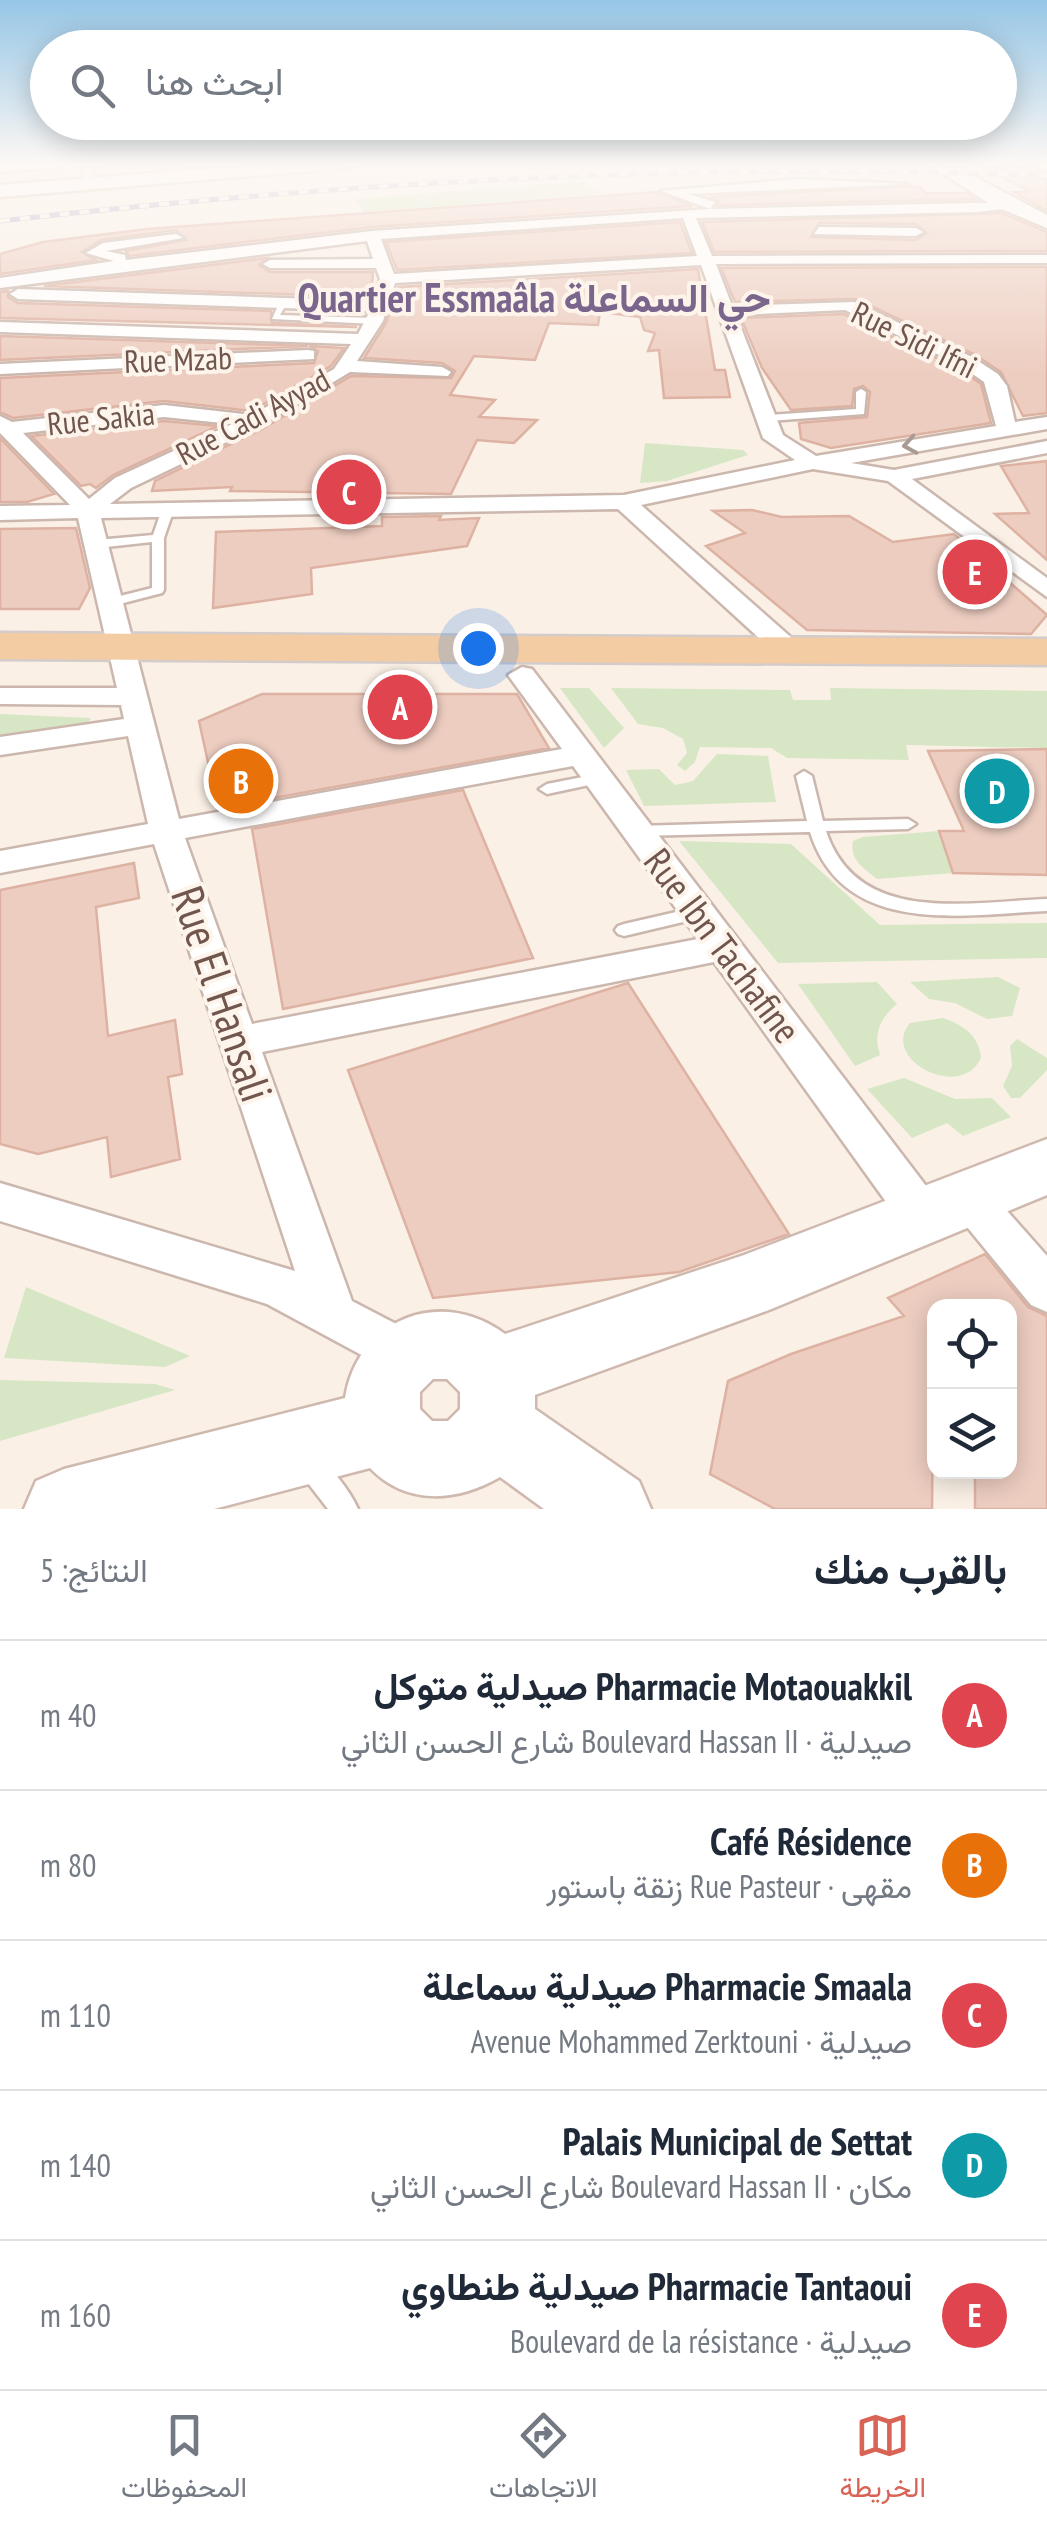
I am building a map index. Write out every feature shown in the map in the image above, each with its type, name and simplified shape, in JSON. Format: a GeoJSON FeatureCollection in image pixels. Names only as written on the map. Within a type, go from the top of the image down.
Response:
{"type":"FeatureCollection","features":[{"type":"Feature","properties":{"kind":"main road"},"geometry":{"type":"LineString","coordinates":[[0,646],[131,685],[792,653],[1047,652]]}},
{"type":"Feature","properties":{"kind":"main road"},"geometry":{"type":"LineString","coordinates":[[0,671],[131,685],[522,675],[1047,674]]}},
{"type":"Feature","properties":{"kind":"street"},"geometry":{"type":"LineString","coordinates":[[342,233],[346,238]]}},
{"type":"Feature","properties":{"kind":"street"},"geometry":{"type":"LineString","coordinates":[[0,283],[391,233]]}},
{"type":"Feature","properties":{"kind":"street"},"geometry":{"type":"LineString","coordinates":[[699,233],[723,311],[769,418],[773,438],[812,463],[894,476],[1047,447]]}},
{"type":"Feature","properties":{"kind":"street"},"geometry":{"type":"LineString","coordinates":[[821,233],[846,259]]}},
{"type":"Feature","properties":{"kind":"street"},"geometry":{"type":"LineString","coordinates":[[917,233],[936,258]]}},
{"type":"Feature","properties":{"kind":"street"},"geometry":{"type":"LineString","coordinates":[[372,235],[372,315]]}},
{"type":"Feature","properties":{"kind":"street"},"geometry":{"type":"LineString","coordinates":[[156,261],[93,253],[103,246],[197,236]]}},
{"type":"Feature","properties":{"kind":"street"},"geometry":{"type":"LineString","coordinates":[[188,257],[199,272]]}},
{"type":"Feature","properties":{"kind":"street"},"geometry":{"type":"LineString","coordinates":[[0,327],[175,332],[372,315],[706,260],[1047,259]]}},
{"type":"Feature","properties":{"kind":"street"},"geometry":{"type":"LineString","coordinates":[[255,264],[372,315],[442,372]]}},
{"type":"Feature","properties":{"kind":"street"},"geometry":{"type":"LineString","coordinates":[[0,293],[215,294],[372,315]]}},
{"type":"Feature","properties":{"kind":"street"},"geometry":{"type":"LineString","coordinates":[[215,294],[372,315]]}},
{"type":"Feature","properties":{"kind":"street"},"geometry":{"type":"LineString","coordinates":[[146,362],[215,294]]}},
{"type":"Feature","properties":{"kind":"street","name":"Rue Sidi Ifni"},"geometry":{"type":"LineString","coordinates":[[723,311],[854,307],[991,378],[998,386],[1006,428]]}},
{"type":"Feature","properties":{"kind":"street","name":"Rue Mzab"},"geometry":{"type":"LineString","coordinates":[[0,368],[146,362],[372,315]]}},
{"type":"Feature","properties":{"kind":"street","name":"Rue Cadi Ayyad"},"geometry":{"type":"LineString","coordinates":[[88,511],[123,483],[255,421],[332,379],[372,315]]}},
{"type":"Feature","properties":{"kind":"street","name":"Rue Sakia"},"geometry":{"type":"LineString","coordinates":[[5,432],[164,411],[255,421]]}},
{"type":"Feature","properties":{"kind":"street"},"geometry":{"type":"LineString","coordinates":[[0,513],[624,502],[812,463],[1047,423]]}},
{"type":"Feature","properties":{"kind":"street"},"geometry":{"type":"LineString","coordinates":[[5,432],[88,511]]}},
{"type":"Feature","properties":{"kind":"street"},"geometry":{"type":"LineString","coordinates":[[894,476],[1047,590]]}},
{"type":"Feature","properties":{"kind":"street"},"geometry":{"type":"LineString","coordinates":[[624,502],[792,653]]}},
{"type":"Feature","properties":{"kind":"street","name":"Rue El Hansali"},"geometry":{"type":"LineString","coordinates":[[88,511],[165,828],[332,1312]]}},
{"type":"Feature","properties":{"kind":"street","name":"Rue Ibn Tachafine"},"geometry":{"type":"LineString","coordinates":[[522,675],[723,946],[946,1208],[1047,1290]]}},
{"type":"Feature","properties":{"kind":"street"},"geometry":{"type":"LineString","coordinates":[[0,696],[131,685]]}},
{"type":"Feature","properties":{"kind":"street"},"geometry":{"type":"LineString","coordinates":[[0,746],[131,685]]}},
{"type":"Feature","properties":{"kind":"street"},"geometry":{"type":"LineString","coordinates":[[0,862],[165,828],[590,767]]}},
{"type":"Feature","properties":{"kind":"street"},"geometry":{"type":"LineString","coordinates":[[240,1042],[723,946]]}},
{"type":"Feature","properties":{"kind":"street"},"geometry":{"type":"LineString","coordinates":[[610,1509],[493,1400],[477,1354],[454,1344],[429,1344],[406,1355],[388,1375],[381,1400],[384,1426],[400,1448],[424,1460],[451,1459],[475,1447],[493,1400],[652,1321],[1047,1166]]}},
{"type":"Feature","properties":{"kind":"street"},"geometry":{"type":"LineString","coordinates":[[0,1202],[224,1268],[332,1312],[406,1355]]}},
{"type":"Feature","properties":{"kind":"street"},"geometry":{"type":"LineString","coordinates":[[64,1509],[384,1426]]}},
{"type":"Feature","properties":{"kind":"lane"},"geometry":{"type":"LineString","coordinates":[[769,418],[860,412],[861,392]]}},
{"type":"Feature","properties":{"kind":"lane"},"geometry":{"type":"LineString","coordinates":[[112,602],[158,590],[158,538],[168,509]]}},
{"type":"Feature","properties":{"kind":"lane"},"geometry":{"type":"LineString","coordinates":[[96,544],[158,538]]}},
{"type":"Feature","properties":{"kind":"lane"},"geometry":{"type":"LineString","coordinates":[[546,790],[590,767]]}},
{"type":"Feature","properties":{"kind":"lane"},"geometry":{"type":"LineString","coordinates":[[804,776],[830,862],[842,878],[883,900],[920,906],[1047,905]]}},
{"type":"Feature","properties":{"kind":"lane"},"geometry":{"type":"LineString","coordinates":[[636,830],[908,824]]}},
{"type":"Feature","properties":{"kind":"lane"},"geometry":{"type":"LineString","coordinates":[[624,930],[698,913]]}},
{"type":"Feature","properties":{"kind":"lane"},"geometry":{"type":"LineString","coordinates":[[299,1451],[345,1509]]}},
{"type":"Feature","properties":{"kind":"green space"},"geometry":{"type":"Polygon","coordinates":[[[645,443],[743,450],[748,455],[667,481],[640,483],[645,443]]]}},
{"type":"Feature","properties":{"kind":"green space"},"geometry":{"type":"Polygon","coordinates":[[[560,688],[589,688],[624,728],[604,748],[560,688]]]}},
{"type":"Feature","properties":{"kind":"green space"},"geometry":{"type":"Polygon","coordinates":[[[611,688],[790,690],[793,700],[831,700],[830,688],[1047,691],[1047,748],[906,745],[909,760],[787,758],[771,748],[700,747],[695,762],[685,771],[677,765],[687,753],[683,739],[663,728],[638,724],[611,688]]]}},
{"type":"Feature","properties":{"kind":"green space"},"geometry":{"type":"Polygon","coordinates":[[[0,714],[91,718],[85,727],[0,740],[0,714]]]}},
{"type":"Feature","properties":{"kind":"green space"},"geometry":{"type":"Polygon","coordinates":[[[717,754],[768,756],[776,802],[644,806],[626,770],[659,769],[675,785],[693,781],[717,754]]]}},
{"type":"Feature","properties":{"kind":"green space"},"geometry":{"type":"Polygon","coordinates":[[[939,831],[953,873],[877,879],[853,853],[853,841],[863,837],[939,831]]]}},
{"type":"Feature","properties":{"kind":"green space"},"geometry":{"type":"Polygon","coordinates":[[[679,841],[791,844],[880,925],[1047,923],[1047,958],[778,963],[679,841]]]}},
{"type":"Feature","properties":{"kind":"green space"},"geometry":{"type":"Polygon","coordinates":[[[998,977],[1020,988],[1012,1016],[987,1019],[955,1003],[929,999],[910,982],[998,977]]]}},
{"type":"Feature","properties":{"kind":"green space"},"geometry":{"type":"Polygon","coordinates":[[[877,982],[897,1004],[879,1027],[880,1055],[855,1066],[798,984],[877,982]]]}},
{"type":"Feature","properties":{"kind":"green space"},"geometry":{"type":"Polygon","coordinates":[[[943,1018],[969,1032],[977,1043],[981,1058],[971,1071],[942,1076],[926,1070],[905,1050],[903,1037],[910,1023],[943,1018]]]}},
{"type":"Feature","properties":{"kind":"green space"},"geometry":{"type":"Polygon","coordinates":[[[1017,1039],[1047,1058],[1047,1070],[1020,1098],[1011,1098],[1003,1086],[1012,1066],[1010,1046],[1017,1039]]]}},
{"type":"Feature","properties":{"kind":"green space"},"geometry":{"type":"Polygon","coordinates":[[[904,1078],[955,1099],[992,1098],[1011,1117],[963,1136],[947,1123],[912,1138],[867,1089],[904,1078]]]}},
{"type":"Feature","properties":{"kind":"green space"},"geometry":{"type":"Polygon","coordinates":[[[26,1287],[190,1356],[165,1367],[4,1358],[26,1287]]]}},
{"type":"Feature","properties":{"kind":"green space"},"geometry":{"type":"Polygon","coordinates":[[[0,1380],[155,1384],[175,1390],[0,1441],[0,1380]]]}},
{"type":"Feature","properties":{"kind":"building"},"geometry":{"type":"Polygon","coordinates":[[[112,233],[150,233],[101,240],[82,252],[96,260],[0,274],[0,254],[43,242],[112,233]]]}},
{"type":"Feature","properties":{"kind":"building"},"geometry":{"type":"Polygon","coordinates":[[[179,233],[318,233],[129,256],[126,251],[186,240],[179,233]]]}},
{"type":"Feature","properties":{"kind":"building"},"geometry":{"type":"Polygon","coordinates":[[[512,233],[684,233],[692,253],[397,270],[386,242],[512,233]]]}},
{"type":"Feature","properties":{"kind":"building"},"geometry":{"type":"Polygon","coordinates":[[[707,233],[813,233],[811,237],[916,240],[926,233],[1047,233],[1047,251],[714,252],[707,233]]]}},
{"type":"Feature","properties":{"kind":"building"},"geometry":{"type":"Polygon","coordinates":[[[267,258],[259,265],[270,272],[373,272],[371,297],[44,286],[267,258]]]}},
{"type":"Feature","properties":{"kind":"building"},"geometry":{"type":"Polygon","coordinates":[[[1047,267],[1047,413],[1023,416],[1001,372],[974,354],[856,299],[735,302],[721,268],[1047,267]]]}},
{"type":"Feature","properties":{"kind":"building"},"geometry":{"type":"Polygon","coordinates":[[[698,269],[715,370],[725,370],[730,397],[664,398],[659,350],[648,351],[655,333],[644,330],[640,317],[600,312],[598,325],[549,323],[535,360],[474,356],[450,395],[495,400],[479,417],[537,420],[514,443],[477,440],[451,494],[230,491],[232,487],[152,491],[155,481],[264,428],[351,376],[451,378],[455,371],[442,363],[364,358],[386,323],[398,287],[698,269]]]}},
{"type":"Feature","properties":{"kind":"building"},"geometry":{"type":"Polygon","coordinates":[[[8,291],[8,297],[18,303],[271,311],[272,323],[357,327],[0,318],[0,292],[8,291]]]}},
{"type":"Feature","properties":{"kind":"building"},"geometry":{"type":"Polygon","coordinates":[[[844,314],[958,368],[981,384],[991,423],[831,448],[801,439],[799,423],[867,417],[870,392],[863,386],[854,389],[852,406],[791,410],[762,368],[741,318],[844,314]]]}},
{"type":"Feature","properties":{"kind":"building"},"geometry":{"type":"Polygon","coordinates":[[[0,336],[308,346],[0,360],[0,336]]]}},
{"type":"Feature","properties":{"kind":"building"},"geometry":{"type":"Polygon","coordinates":[[[309,346],[344,348],[331,366],[251,411],[164,401],[13,418],[0,412],[0,378],[314,363],[318,351],[309,346]]]}},
{"type":"Feature","properties":{"kind":"building"},"geometry":{"type":"Polygon","coordinates":[[[164,421],[218,426],[113,475],[96,488],[90,484],[81,486],[31,436],[164,421]]]}},
{"type":"Feature","properties":{"kind":"building"},"geometry":{"type":"Polygon","coordinates":[[[0,438],[54,494],[27,502],[0,502],[0,438]]]}},
{"type":"Feature","properties":{"kind":"building"},"geometry":{"type":"Polygon","coordinates":[[[1047,461],[1047,560],[995,514],[1029,513],[1001,466],[1047,461]]]}},
{"type":"Feature","properties":{"kind":"building"},"geometry":{"type":"Polygon","coordinates":[[[752,510],[782,517],[849,516],[893,542],[954,534],[1047,615],[1031,634],[807,630],[706,546],[745,533],[713,511],[752,510]]]}},
{"type":"Feature","properties":{"kind":"building"},"geometry":{"type":"Polygon","coordinates":[[[441,516],[439,520],[479,518],[467,546],[311,568],[312,594],[213,608],[216,532],[382,526],[382,517],[441,516]]]}},
{"type":"Feature","properties":{"kind":"building"},"geometry":{"type":"Polygon","coordinates":[[[76,528],[90,588],[79,609],[0,609],[0,529],[76,528]]]}},
{"type":"Feature","properties":{"kind":"building"},"geometry":{"type":"Polygon","coordinates":[[[262,694],[517,694],[549,748],[218,808],[199,721],[262,694]]]}},
{"type":"Feature","properties":{"kind":"building"},"geometry":{"type":"Polygon","coordinates":[[[1047,749],[1047,875],[953,873],[939,831],[964,831],[928,751],[1047,749]]]}},
{"type":"Feature","properties":{"kind":"building"},"geometry":{"type":"Polygon","coordinates":[[[463,790],[533,958],[283,1009],[252,829],[463,790]]]}},
{"type":"Feature","properties":{"kind":"building"},"geometry":{"type":"Polygon","coordinates":[[[134,863],[139,898],[96,907],[108,1036],[175,1020],[182,1074],[168,1077],[180,1159],[111,1177],[107,1137],[38,1154],[0,1144],[0,890],[134,863]]]}},
{"type":"Feature","properties":{"kind":"building"},"geometry":{"type":"Polygon","coordinates":[[[628,983],[789,1234],[679,1272],[433,1298],[348,1070],[628,983]]]}},
{"type":"Feature","properties":{"kind":"building"},"geometry":{"type":"Polygon","coordinates":[[[985,1254],[1028,1307],[1047,1316],[1047,1509],[975,1509],[975,1479],[1017,1479],[1017,1299],[927,1299],[927,1479],[932,1479],[932,1509],[775,1509],[710,1474],[728,1381],[791,1354],[904,1316],[888,1298],[985,1254]]]}},
{"type":"Feature","properties":{"kind":"place","name":"Pharmacie Smaala صيدلية سماعلة"},"geometry":{"type":"Point","coordinates":[349,492]}},
{"type":"Feature","properties":{"kind":"place","name":"Pharmacie Tantaoui صيدلية طنطاوي"},"geometry":{"type":"Point","coordinates":[975,572]}},
{"type":"Feature","properties":{"kind":"place","name":"Pharmacie Motaouakkil صيدلية متوكل"},"geometry":{"type":"Point","coordinates":[400,707]}},
{"type":"Feature","properties":{"kind":"place","name":"Café Résidence"},"geometry":{"type":"Point","coordinates":[241,781]}},
{"type":"Feature","properties":{"kind":"place","name":"Palais Municipal de Settat"},"geometry":{"type":"Point","coordinates":[997,791]}},
{"type":"Feature","properties":{"kind":"district","name":"Quartier Essmaâla حي السماعلة"},"geometry":{"type":"Point","coordinates":[534,298]}}]}
